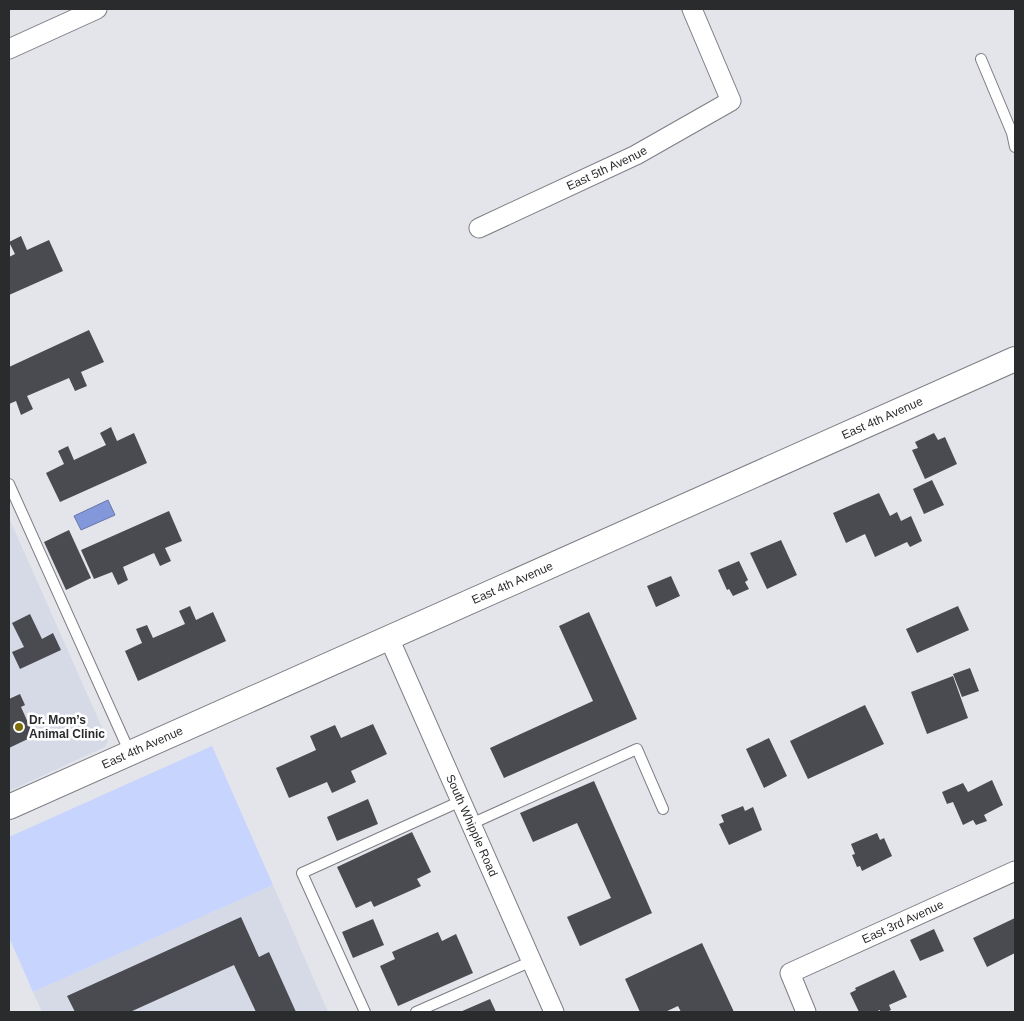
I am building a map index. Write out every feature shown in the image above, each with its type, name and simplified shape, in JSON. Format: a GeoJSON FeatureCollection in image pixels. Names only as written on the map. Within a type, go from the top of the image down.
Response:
{"type":"FeatureCollection","features":[{"type":"Feature","properties":{"kind":"street"},"geometry":{"type":"LineString","coordinates":[[9,49],[97,9]]}},
{"type":"Feature","properties":{"kind":"street","name":"East 5th Avenue"},"geometry":{"type":"LineString","coordinates":[[479,228],[636,154],[731,101],[692,9]]}},
{"type":"Feature","properties":{"kind":"street","name":"East 4th Avenue"},"geometry":{"type":"LineString","coordinates":[[9,807],[1015,359]]}},
{"type":"Feature","properties":{"kind":"street","name":"South Whipple Road"},"geometry":{"type":"LineString","coordinates":[[389,638],[554,1012]]}},
{"type":"Feature","properties":{"kind":"street","name":"East 3rd Avenue"},"geometry":{"type":"LineString","coordinates":[[806,1012],[790,973],[1015,871]]}},
{"type":"Feature","properties":{"kind":"lane"},"geometry":{"type":"LineString","coordinates":[[981,59],[1012,133],[1015,147]]}},
{"type":"Feature","properties":{"kind":"lane"},"geometry":{"type":"LineString","coordinates":[[9,484],[130,753]]}},
{"type":"Feature","properties":{"kind":"lane"},"geometry":{"type":"LineString","coordinates":[[471,824],[637,749],[663,809]]}},
{"type":"Feature","properties":{"kind":"lane"},"geometry":{"type":"LineString","coordinates":[[365,1012],[302,873],[461,801]]}},
{"type":"Feature","properties":{"kind":"lane"},"geometry":{"type":"LineString","coordinates":[[416,1012],[532,961]]}},
{"type":"Feature","properties":{"kind":"shaded area"},"geometry":{"type":"Polygon","coordinates":[[[9,518],[108,741],[105,747],[9,791],[9,518]]]}},
{"type":"Feature","properties":{"kind":"shaded area"},"geometry":{"type":"Polygon","coordinates":[[[212,746],[273,885],[33,992],[9,937],[9,837],[212,746]]]}},
{"type":"Feature","properties":{"kind":"shaded area"},"geometry":{"type":"Polygon","coordinates":[[[273,885],[328,1012],[42,1012],[33,992],[273,885]]]}},
{"type":"Feature","properties":{"kind":"water"},"geometry":{"type":"Polygon","coordinates":[[[108,500],[115,515],[81,530],[74,516],[108,500]]]}},
{"type":"Feature","properties":{"kind":"building"},"geometry":{"type":"Polygon","coordinates":[[[21,236],[27,250],[49,240],[63,271],[9,295],[9,257],[15,254],[9,242],[21,236]]]}},
{"type":"Feature","properties":{"kind":"building"},"geometry":{"type":"Polygon","coordinates":[[[89,330],[104,362],[81,372],[87,386],[75,391],[69,378],[27,396],[33,409],[21,415],[16,401],[9,404],[9,367],[89,330]]]}},
{"type":"Feature","properties":{"kind":"building"},"geometry":{"type":"Polygon","coordinates":[[[111,427],[117,441],[134,433],[147,463],[60,502],[46,473],[64,464],[58,451],[68,446],[74,460],[106,445],[100,433],[111,427]]]}},
{"type":"Feature","properties":{"kind":"building"},"geometry":{"type":"Polygon","coordinates":[[[934,433],[938,440],[945,437],[957,464],[925,479],[912,450],[918,448],[915,442],[934,433]]]}},
{"type":"Feature","properties":{"kind":"building"},"geometry":{"type":"Polygon","coordinates":[[[932,480],[944,505],[924,514],[913,489],[932,480]]]}},
{"type":"Feature","properties":{"kind":"building"},"geometry":{"type":"Polygon","coordinates":[[[879,493],[890,516],[897,512],[901,521],[911,516],[922,541],[910,547],[907,542],[875,557],[865,534],[846,543],[833,513],[879,493]]]}},
{"type":"Feature","properties":{"kind":"building"},"geometry":{"type":"Polygon","coordinates":[[[169,511],[182,541],[165,548],[171,561],[160,566],[154,553],[123,567],[128,580],[118,585],[112,572],[94,579],[81,550],[169,511]]]}},
{"type":"Feature","properties":{"kind":"building"},"geometry":{"type":"Polygon","coordinates":[[[69,530],[91,578],[66,590],[44,542],[69,530]]]}},
{"type":"Feature","properties":{"kind":"building"},"geometry":{"type":"Polygon","coordinates":[[[781,540],[797,575],[767,589],[750,553],[781,540]]]}},
{"type":"Feature","properties":{"kind":"building"},"geometry":{"type":"Polygon","coordinates":[[[739,561],[748,580],[745,582],[749,589],[733,596],[729,589],[727,590],[718,570],[739,561]]]}},
{"type":"Feature","properties":{"kind":"building"},"geometry":{"type":"Polygon","coordinates":[[[671,576],[680,596],[656,607],[647,586],[671,576]]]}},
{"type":"Feature","properties":{"kind":"building"},"geometry":{"type":"Polygon","coordinates":[[[190,606],[196,620],[213,612],[226,641],[138,681],[125,651],[142,643],[136,629],[147,625],[153,638],[185,624],[179,611],[190,606]]]}},
{"type":"Feature","properties":{"kind":"building"},"geometry":{"type":"Polygon","coordinates":[[[958,606],[969,630],[917,653],[906,629],[958,606]]]}},
{"type":"Feature","properties":{"kind":"building"},"geometry":{"type":"Polygon","coordinates":[[[589,612],[637,719],[504,778],[490,748],[593,701],[559,626],[589,612]]]}},
{"type":"Feature","properties":{"kind":"building"},"geometry":{"type":"Polygon","coordinates":[[[30,614],[42,639],[53,633],[61,650],[20,669],[12,652],[24,647],[12,623],[30,614]]]}},
{"type":"Feature","properties":{"kind":"building"},"geometry":{"type":"Polygon","coordinates":[[[970,668],[979,691],[962,697],[953,674],[970,668]]]}},
{"type":"Feature","properties":{"kind":"building"},"geometry":{"type":"Polygon","coordinates":[[[953,676],[968,718],[927,734],[911,692],[953,676]]]}},
{"type":"Feature","properties":{"kind":"building","name":"Dr. Mom’s Animal Clinic"},"geometry":{"type":"Polygon","coordinates":[[[20,694],[25,705],[21,707],[34,736],[9,748],[9,699],[20,694]]]}},
{"type":"Feature","properties":{"kind":"building"},"geometry":{"type":"Polygon","coordinates":[[[865,705],[884,744],[808,779],[790,741],[865,705]]]}},
{"type":"Feature","properties":{"kind":"building"},"geometry":{"type":"Polygon","coordinates":[[[373,724],[387,754],[351,771],[356,782],[332,793],[327,782],[289,798],[276,768],[316,750],[310,736],[335,725],[341,738],[373,724]]]}},
{"type":"Feature","properties":{"kind":"building"},"geometry":{"type":"Polygon","coordinates":[[[769,738],[787,776],[764,788],[746,749],[769,738]]]}},
{"type":"Feature","properties":{"kind":"building"},"geometry":{"type":"Polygon","coordinates":[[[992,780],[1003,805],[984,815],[987,821],[976,825],[973,820],[963,825],[953,802],[947,804],[942,792],[963,783],[968,792],[992,780]]]}},
{"type":"Feature","properties":{"kind":"building"},"geometry":{"type":"Polygon","coordinates":[[[594,781],[652,913],[580,946],[567,917],[611,898],[577,823],[533,842],[520,813],[594,781]]]}},
{"type":"Feature","properties":{"kind":"building"},"geometry":{"type":"Polygon","coordinates":[[[368,799],[378,824],[337,841],[327,817],[368,799]]]}},
{"type":"Feature","properties":{"kind":"building"},"geometry":{"type":"Polygon","coordinates":[[[743,806],[745,811],[753,807],[762,830],[729,845],[719,824],[724,822],[721,815],[743,806]]]}},
{"type":"Feature","properties":{"kind":"building"},"geometry":{"type":"Polygon","coordinates":[[[412,832],[431,872],[417,879],[421,886],[374,907],[371,901],[356,908],[337,867],[412,832]]]}},
{"type":"Feature","properties":{"kind":"building"},"geometry":{"type":"Polygon","coordinates":[[[877,833],[880,840],[884,838],[892,856],[862,871],[860,866],[857,867],[852,855],[855,854],[851,844],[877,833]]]}},
{"type":"Feature","properties":{"kind":"building"},"geometry":{"type":"Polygon","coordinates":[[[241,917],[259,957],[269,952],[296,1012],[256,1012],[234,965],[130,1012],[75,1012],[67,996],[241,917]]]}},
{"type":"Feature","properties":{"kind":"building"},"geometry":{"type":"Polygon","coordinates":[[[1015,918],[1015,953],[987,967],[973,938],[1015,918]]]}},
{"type":"Feature","properties":{"kind":"building"},"geometry":{"type":"Polygon","coordinates":[[[373,919],[384,945],[353,958],[342,932],[373,919]]]}},
{"type":"Feature","properties":{"kind":"building"},"geometry":{"type":"Polygon","coordinates":[[[934,929],[944,951],[920,961],[910,940],[934,929]]]}},
{"type":"Feature","properties":{"kind":"building"},"geometry":{"type":"Polygon","coordinates":[[[438,932],[442,941],[456,934],[473,973],[398,1006],[380,966],[395,959],[392,952],[438,932]]]}},
{"type":"Feature","properties":{"kind":"building"},"geometry":{"type":"Polygon","coordinates":[[[702,943],[734,1012],[681,1012],[678,1006],[665,1012],[640,1012],[625,979],[702,943]]]}},
{"type":"Feature","properties":{"kind":"building"},"geometry":{"type":"Polygon","coordinates":[[[894,970],[907,997],[889,1005],[891,1010],[887,1012],[880,1012],[880,1010],[875,1012],[859,1012],[850,993],[856,990],[855,988],[894,970]]]}},
{"type":"Feature","properties":{"kind":"building"},"geometry":{"type":"Polygon","coordinates":[[[490,999],[496,1012],[460,1012],[490,999]]]}},
{"type":"Feature","properties":{"kind":"place","name":"Dr. Mom’s Animal Clinic"},"geometry":{"type":"Point","coordinates":[19,727]}}]}
